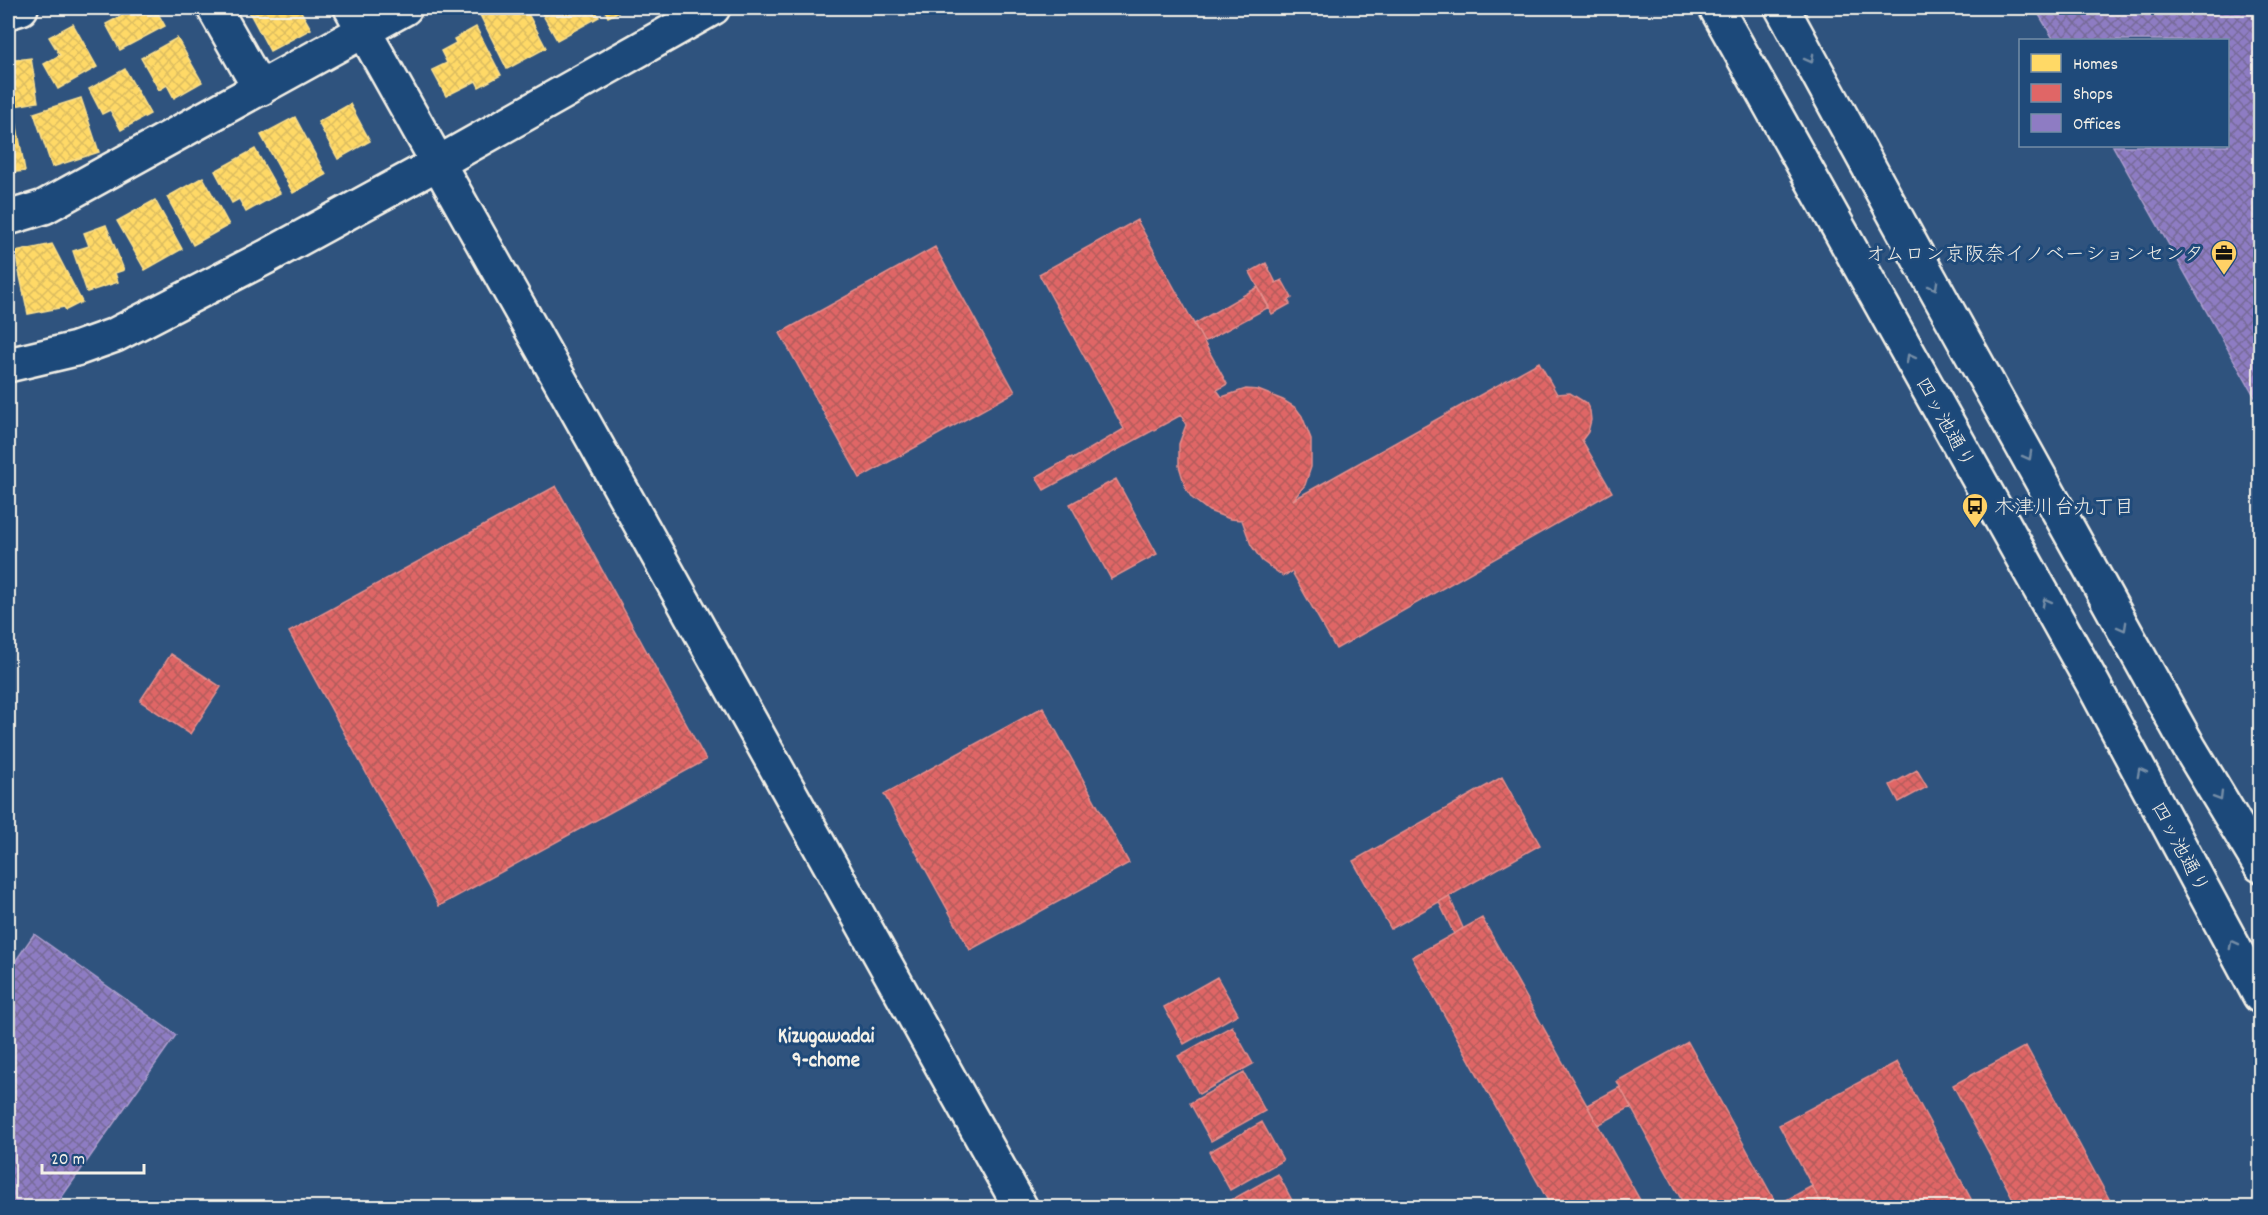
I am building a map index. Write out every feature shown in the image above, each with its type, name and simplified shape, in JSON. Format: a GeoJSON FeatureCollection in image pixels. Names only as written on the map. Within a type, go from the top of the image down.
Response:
{"type":"FeatureCollection","features":[{"type":"Feature","properties":{"kind":"street"},"geometry":{"type":"LineString","coordinates":[[8,12],[21,8]]}},
{"type":"Feature","properties":{"kind":"street"},"geometry":{"type":"LineString","coordinates":[[214,8],[261,89]]}},
{"type":"Feature","properties":{"kind":"street"},"geometry":{"type":"LineString","coordinates":[[8,218],[44,207],[261,89],[358,19],[405,8]]}},
{"type":"Feature","properties":{"kind":"street"},"geometry":{"type":"LineString","coordinates":[[8,365],[76,349],[115,334],[266,257],[713,8]]}},
{"type":"Feature","properties":{"kind":"street","name":"四ッ池通り"},"geometry":{"type":"LineString","coordinates":[[1716,8],[2093,684],[2260,996]]}},
{"type":"Feature","properties":{"kind":"street"},"geometry":{"type":"LineString","coordinates":[[1782,8],[2184,737],[2260,865]]}},
{"type":"Feature","properties":{"kind":"street"},"geometry":{"type":"LineString","coordinates":[[358,19],[1021,1208]]}},
{"type":"Feature","properties":{"kind":"building: Homes"},"geometry":{"type":"Polygon","coordinates":[[[136,8],[155,8],[165,26],[120,50],[106,24],[136,8]]]}},
{"type":"Feature","properties":{"kind":"building: Homes"},"geometry":{"type":"Polygon","coordinates":[[[247,8],[299,8],[311,29],[270,51],[247,8]]]}},
{"type":"Feature","properties":{"kind":"building: Homes"},"geometry":{"type":"Polygon","coordinates":[[[494,8],[510,10],[525,8],[546,48],[507,69],[480,15],[494,8]]]}},
{"type":"Feature","properties":{"kind":"building: Homes"},"geometry":{"type":"Polygon","coordinates":[[[539,8],[594,8],[599,17],[557,40],[539,8]]]}},
{"type":"Feature","properties":{"kind":"building: Homes"},"geometry":{"type":"Polygon","coordinates":[[[604,8],[626,8],[608,17],[604,8]]]}},
{"type":"Feature","properties":{"kind":"building: Homes"},"geometry":{"type":"Polygon","coordinates":[[[73,24],[97,67],[58,89],[44,64],[60,55],[49,37],[73,24]]]}},
{"type":"Feature","properties":{"kind":"building: Homes"},"geometry":{"type":"Polygon","coordinates":[[[476,27],[501,75],[479,87],[476,81],[446,96],[432,70],[447,63],[441,51],[456,43],[454,39],[476,27]]]}},
{"type":"Feature","properties":{"kind":"building: Homes"},"geometry":{"type":"Polygon","coordinates":[[[177,38],[202,82],[174,98],[167,85],[159,90],[141,58],[177,38]]]}},
{"type":"Feature","properties":{"kind":"building: Homes"},"geometry":{"type":"Polygon","coordinates":[[[31,58],[38,102],[8,107],[8,61],[31,58]]]}},
{"type":"Feature","properties":{"kind":"building: Homes"},"geometry":{"type":"Polygon","coordinates":[[[125,69],[150,114],[121,130],[110,110],[102,114],[89,89],[125,69]]]}},
{"type":"Feature","properties":{"kind":"building: Homes"},"geometry":{"type":"Polygon","coordinates":[[[81,98],[99,152],[52,167],[34,113],[81,98]]]}},
{"type":"Feature","properties":{"kind":"building: Homes"},"geometry":{"type":"Polygon","coordinates":[[[350,104],[370,141],[338,159],[318,122],[350,104]]]}},
{"type":"Feature","properties":{"kind":"building: Homes"},"geometry":{"type":"Polygon","coordinates":[[[14,110],[25,171],[8,173],[8,112],[14,110]]]}},
{"type":"Feature","properties":{"kind":"building: Homes"},"geometry":{"type":"Polygon","coordinates":[[[295,117],[326,175],[293,193],[261,135],[295,117]]]}},
{"type":"Feature","properties":{"kind":"building: Homes"},"geometry":{"type":"Polygon","coordinates":[[[255,149],[280,193],[246,212],[239,199],[232,203],[215,171],[255,149]]]}},
{"type":"Feature","properties":{"kind":"building: Homes"},"geometry":{"type":"Polygon","coordinates":[[[203,177],[229,225],[193,245],[167,197],[203,177]]]}},
{"type":"Feature","properties":{"kind":"building: Homes"},"geometry":{"type":"Polygon","coordinates":[[[155,200],[182,249],[145,270],[117,221],[155,200]]]}},
{"type":"Feature","properties":{"kind":"building: Homes"},"geometry":{"type":"Polygon","coordinates":[[[106,225],[124,270],[115,273],[118,282],[87,292],[73,251],[89,246],[84,233],[106,225]]]}},
{"type":"Feature","properties":{"kind":"building: Homes"},"geometry":{"type":"Polygon","coordinates":[[[52,244],[82,302],[66,310],[64,307],[28,314],[15,252],[52,244]]]}},
{"type":"Feature","properties":{"kind":"building: Shops"},"geometry":{"type":"Polygon","coordinates":[[[1137,220],[1227,384],[1217,390],[1222,397],[1246,389],[1258,390],[1283,400],[1296,408],[1302,416],[1311,439],[1311,467],[1305,485],[1293,500],[1539,362],[1557,394],[1570,393],[1586,403],[1591,420],[1588,432],[1582,440],[1612,492],[1336,649],[1292,572],[1283,576],[1262,561],[1251,545],[1242,520],[1230,519],[1209,511],[1192,498],[1186,489],[1179,466],[1179,444],[1186,425],[1181,415],[1044,490],[1036,477],[1072,457],[1073,459],[1124,429],[1039,274],[1137,220]]]}},
{"type":"Feature","properties":{"kind":"building: Shops"},"geometry":{"type":"Polygon","coordinates":[[[935,247],[1015,392],[860,478],[780,333],[935,247]]]}},
{"type":"Feature","properties":{"kind":"building: Shops"},"geometry":{"type":"Polygon","coordinates":[[[1266,263],[1276,283],[1282,280],[1292,298],[1288,301],[1290,304],[1272,314],[1250,272],[1266,263]]]}},
{"type":"Feature","properties":{"kind":"building: Shops"},"geometry":{"type":"Polygon","coordinates":[[[1258,287],[1269,307],[1204,342],[1194,324],[1258,287]]]}},
{"type":"Feature","properties":{"kind":"building: Shops"},"geometry":{"type":"Polygon","coordinates":[[[1116,479],[1157,554],[1111,579],[1070,504],[1116,479]]]}},
{"type":"Feature","properties":{"kind":"building: Shops"},"geometry":{"type":"Polygon","coordinates":[[[556,486],[706,760],[439,906],[289,632],[556,486]]]}},
{"type":"Feature","properties":{"kind":"building: Shops"},"geometry":{"type":"Polygon","coordinates":[[[171,654],[221,687],[190,734],[140,701],[171,654]]]}},
{"type":"Feature","properties":{"kind":"building: Shops"},"geometry":{"type":"Polygon","coordinates":[[[1043,707],[1129,863],[970,950],[884,794],[1043,707]]]}},
{"type":"Feature","properties":{"kind":"building: Shops"},"geometry":{"type":"Polygon","coordinates":[[[1917,770],[1927,787],[1899,802],[1890,785],[1917,770]]]}},
{"type":"Feature","properties":{"kind":"building: Shops"},"geometry":{"type":"Polygon","coordinates":[[[1502,777],[1540,845],[1391,929],[1353,861],[1502,777]]]}},
{"type":"Feature","properties":{"kind":"building: Shops"},"geometry":{"type":"Polygon","coordinates":[[[1449,896],[1463,928],[1454,934],[1439,902],[1449,896]]]}},
{"type":"Feature","properties":{"kind":"building: Shops"},"geometry":{"type":"Polygon","coordinates":[[[1482,918],[1641,1202],[1630,1208],[1552,1208],[1412,957],[1482,918]]]}},
{"type":"Feature","properties":{"kind":"building: Shops"},"geometry":{"type":"Polygon","coordinates":[[[1217,977],[1238,1014],[1184,1044],[1164,1007],[1217,977]]]}},
{"type":"Feature","properties":{"kind":"building: Shops"},"geometry":{"type":"Polygon","coordinates":[[[1232,1026],[1253,1064],[1199,1094],[1178,1056],[1232,1026]]]}},
{"type":"Feature","properties":{"kind":"building: Shops"},"geometry":{"type":"Polygon","coordinates":[[[1688,1042],[1778,1208],[1686,1208],[1620,1087],[1617,1081],[1688,1042]]]}},
{"type":"Feature","properties":{"kind":"building: Shops"},"geometry":{"type":"Polygon","coordinates":[[[2026,1046],[2114,1208],[2018,1208],[1953,1085],[2026,1046]]]}},
{"type":"Feature","properties":{"kind":"building: Shops"},"geometry":{"type":"Polygon","coordinates":[[[1897,1062],[1971,1199],[1954,1208],[1824,1208],[1779,1125],[1897,1062]]]}},
{"type":"Feature","properties":{"kind":"building: Shops"},"geometry":{"type":"Polygon","coordinates":[[[1244,1073],[1265,1111],[1211,1141],[1190,1103],[1244,1073]]]}},
{"type":"Feature","properties":{"kind":"building: Shops"},"geometry":{"type":"Polygon","coordinates":[[[1620,1087],[1631,1107],[1598,1125],[1587,1105],[1620,1087]]]}},
{"type":"Feature","properties":{"kind":"building: Shops"},"geometry":{"type":"Polygon","coordinates":[[[1262,1122],[1283,1160],[1230,1190],[1209,1152],[1262,1122]]]}},
{"type":"Feature","properties":{"kind":"building: Shops"},"geometry":{"type":"Polygon","coordinates":[[[1278,1174],[1296,1208],[1226,1208],[1224,1204],[1278,1174]]]}},
{"type":"Feature","properties":{"kind":"building: Shops"},"geometry":{"type":"Polygon","coordinates":[[[1812,1186],[1824,1208],[1778,1208],[1777,1205],[1812,1186]]]}},
{"type":"Feature","properties":{"kind":"building: Offices","name":"オムロン京阪奈イノベーションセンタ"},"geometry":{"type":"Polygon","coordinates":[[[2035,8],[2260,8],[2260,406],[2114,147],[2229,147],[2229,39],[2053,39],[2035,8]]]}},
{"type":"Feature","properties":{"kind":"building: Offices"},"geometry":{"type":"Polygon","coordinates":[[[34,934],[176,1035],[54,1208],[8,1208],[8,972],[34,934]]]}},
{"type":"Feature","properties":{"kind":"place","name":"オムロン京阪奈イノベーションセンタ"},"geometry":{"type":"Point","coordinates":[2224,276]}},
{"type":"Feature","properties":{"kind":"place","name":"木津川台九丁目"},"geometry":{"type":"Point","coordinates":[1975,529]}},
{"type":"Feature","properties":{"kind":"district","name":"Kizugawadai 9-chome"},"geometry":{"type":"Point","coordinates":[826,1047]}}]}
